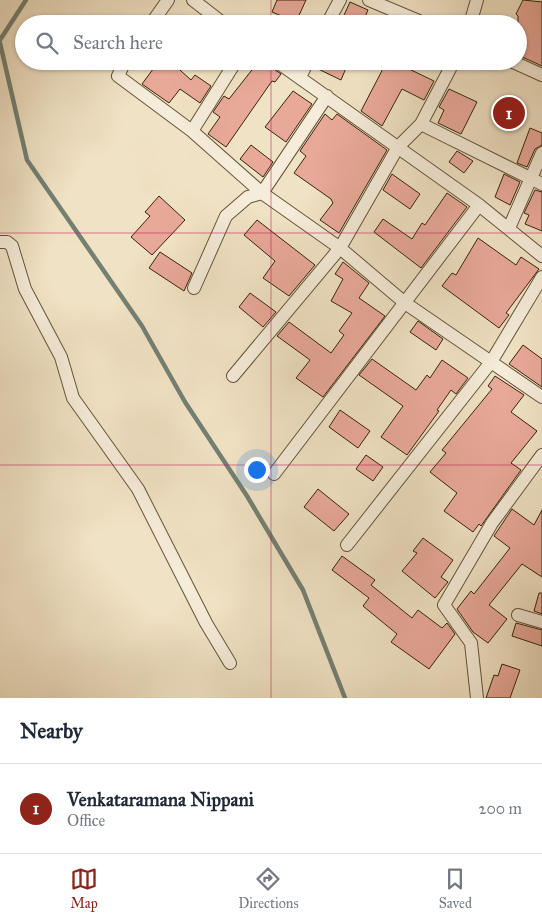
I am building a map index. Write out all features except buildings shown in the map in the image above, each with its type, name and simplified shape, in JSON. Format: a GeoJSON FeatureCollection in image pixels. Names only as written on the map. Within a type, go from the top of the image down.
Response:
{"type":"FeatureCollection","features":[{"type":"Feature","properties":{"kind":"street"},"geometry":{"type":"LineString","coordinates":[[157,15],[168,0]]}},
{"type":"Feature","properties":{"kind":"street"},"geometry":{"type":"LineString","coordinates":[[194,0],[213,15]]}},
{"type":"Feature","properties":{"kind":"street"},"geometry":{"type":"LineString","coordinates":[[332,15],[340,0]]}},
{"type":"Feature","properties":{"kind":"street"},"geometry":{"type":"LineString","coordinates":[[369,0],[405,15]]}},
{"type":"Feature","properties":{"kind":"street"},"geometry":{"type":"LineString","coordinates":[[473,15],[477,0]]}},
{"type":"Feature","properties":{"kind":"street"},"geometry":{"type":"LineString","coordinates":[[527,68],[542,75]]}},
{"type":"Feature","properties":{"kind":"street"},"geometry":{"type":"LineString","coordinates":[[121,70],[118,76],[192,131],[262,193],[340,248],[405,303],[542,397]]}},
{"type":"Feature","properties":{"kind":"street"},"geometry":{"type":"LineString","coordinates":[[192,131],[230,70]]}},
{"type":"Feature","properties":{"kind":"street"},"geometry":{"type":"LineString","coordinates":[[290,70],[479,205],[542,256]]}},
{"type":"Feature","properties":{"kind":"street"},"geometry":{"type":"LineString","coordinates":[[300,77],[304,70]]}},
{"type":"Feature","properties":{"kind":"street"},"geometry":{"type":"LineString","coordinates":[[234,376],[340,248],[398,147],[421,124],[449,70]]}},
{"type":"Feature","properties":{"kind":"street"},"geometry":{"type":"LineString","coordinates":[[194,288],[226,216],[248,197],[262,193],[327,96]]}},
{"type":"Feature","properties":{"kind":"street"},"geometry":{"type":"LineString","coordinates":[[421,124],[537,182]]}},
{"type":"Feature","properties":{"kind":"street"},"geometry":{"type":"LineString","coordinates":[[509,228],[537,182],[542,153]]}},
{"type":"Feature","properties":{"kind":"street"},"geometry":{"type":"LineString","coordinates":[[274,474],[479,205]]}},
{"type":"Feature","properties":{"kind":"street"},"geometry":{"type":"LineString","coordinates":[[0,242],[7,242],[12,246],[25,289],[61,356],[75,402],[138,489],[206,623],[230,663]]}},
{"type":"Feature","properties":{"kind":"street"},"geometry":{"type":"LineString","coordinates":[[347,545],[491,362],[542,277]]}},
{"type":"Feature","properties":{"kind":"street"},"geometry":{"type":"LineString","coordinates":[[477,698],[471,643],[444,605],[492,523],[542,455]]}},
{"type":"Feature","properties":{"kind":"street"},"geometry":{"type":"LineString","coordinates":[[518,615],[542,622]]}},
{"type":"Feature","properties":{"kind":"waterway"},"geometry":{"type":"LineString","coordinates":[[16,15],[26,0]]}},
{"type":"Feature","properties":{"kind":"waterway"},"geometry":{"type":"LineString","coordinates":[[0,40],[15,17]]}},
{"type":"Feature","properties":{"kind":"waterway"},"geometry":{"type":"LineString","coordinates":[[0,43],[27,160],[142,326],[185,402],[247,496],[303,590],[345,698]]}},
{"type":"Feature","properties":{"kind":"place","name":"Venkataramana Nippani"},"geometry":{"type":"Point","coordinates":[509,113]}}]}
